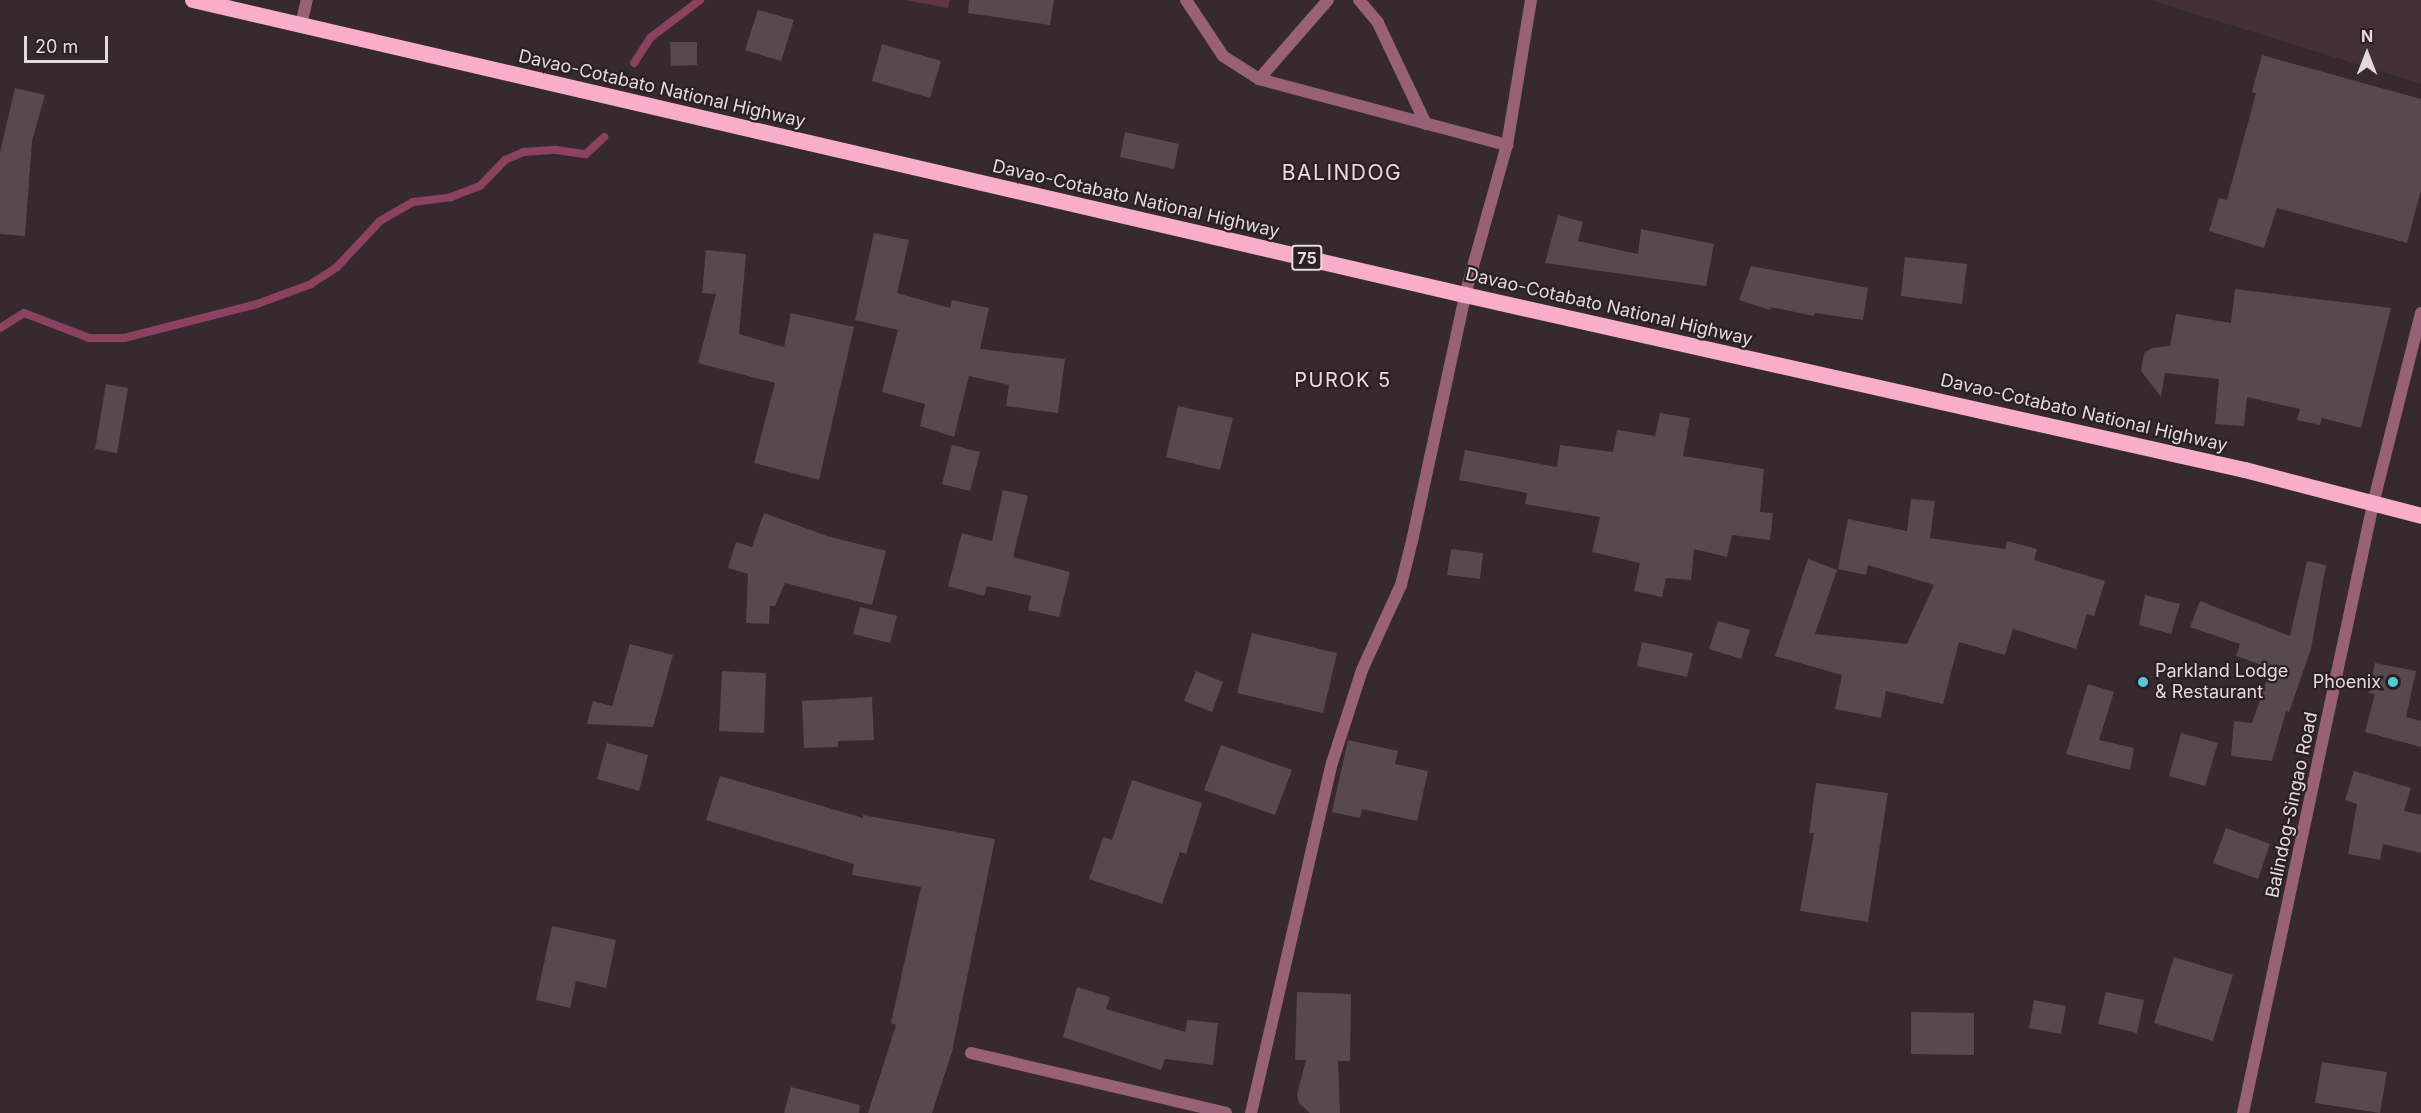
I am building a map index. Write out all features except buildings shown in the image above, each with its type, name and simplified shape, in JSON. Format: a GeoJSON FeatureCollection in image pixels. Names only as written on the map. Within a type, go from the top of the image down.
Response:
{"type":"FeatureCollection","features":[{"type":"Feature","properties":{"kind":"highway","name":"Davao-Cotabato National Highway"},"geometry":{"type":"LineString","coordinates":[[193,0],[1465,295],[2187,457],[2421,516]]}},
{"type":"Feature","properties":{"kind":"street"},"geometry":{"type":"LineString","coordinates":[[301,25],[308,0]]}},
{"type":"Feature","properties":{"kind":"street"},"geometry":{"type":"LineString","coordinates":[[1186,0],[1223,56],[1259,79],[1507,145]]}},
{"type":"Feature","properties":{"kind":"street"},"geometry":{"type":"LineString","coordinates":[[1259,79],[1328,0]]}},
{"type":"Feature","properties":{"kind":"street"},"geometry":{"type":"LineString","coordinates":[[1359,0],[1378,24],[1426,124]]}},
{"type":"Feature","properties":{"kind":"street"},"geometry":{"type":"LineString","coordinates":[[1251,1113],[1332,763],[1362,670],[1401,585],[1465,295],[1507,145],[1531,0]]}},
{"type":"Feature","properties":{"kind":"street","name":"Balindog-Singao Road"},"geometry":{"type":"LineString","coordinates":[[2243,1113],[2373,504],[2421,313]]}},
{"type":"Feature","properties":{"kind":"street"},"geometry":{"type":"LineString","coordinates":[[971,1053],[1226,1113]]}},
{"type":"Feature","properties":{"kind":"shaded area"},"geometry":{"type":"Polygon","coordinates":[[[905,0],[950,0],[948,8],[905,0]]]}},
{"type":"Feature","properties":{"kind":"shaded area"},"geometry":{"type":"Polygon","coordinates":[[[2150,0],[2421,0],[2421,84],[2150,0]]]}},
{"type":"Feature","properties":{"kind":"waterway"},"geometry":{"type":"LineString","coordinates":[[634,63],[650,38],[700,0]]}},
{"type":"Feature","properties":{"kind":"waterway"},"geometry":{"type":"LineString","coordinates":[[0,328],[24,313],[89,338],[124,338],[257,304],[311,284],[337,267],[380,221],[413,202],[451,197],[480,186],[505,160],[524,152],[556,150],[586,154],[604,137]]}},
{"type":"Feature","properties":{"kind":"place","name":"Parkland Lodge & Restaurant"},"geometry":{"type":"Point","coordinates":[2143,682]}},
{"type":"Feature","properties":{"kind":"place","name":"Phoenix"},"geometry":{"type":"Point","coordinates":[2393,682]}},
{"type":"Feature","properties":{"kind":"district","name":"BALINDOG"},"geometry":{"type":"Point","coordinates":[1342,173]}},
{"type":"Feature","properties":{"kind":"district","name":"PUROK 5"},"geometry":{"type":"Point","coordinates":[1343,380]}}]}
